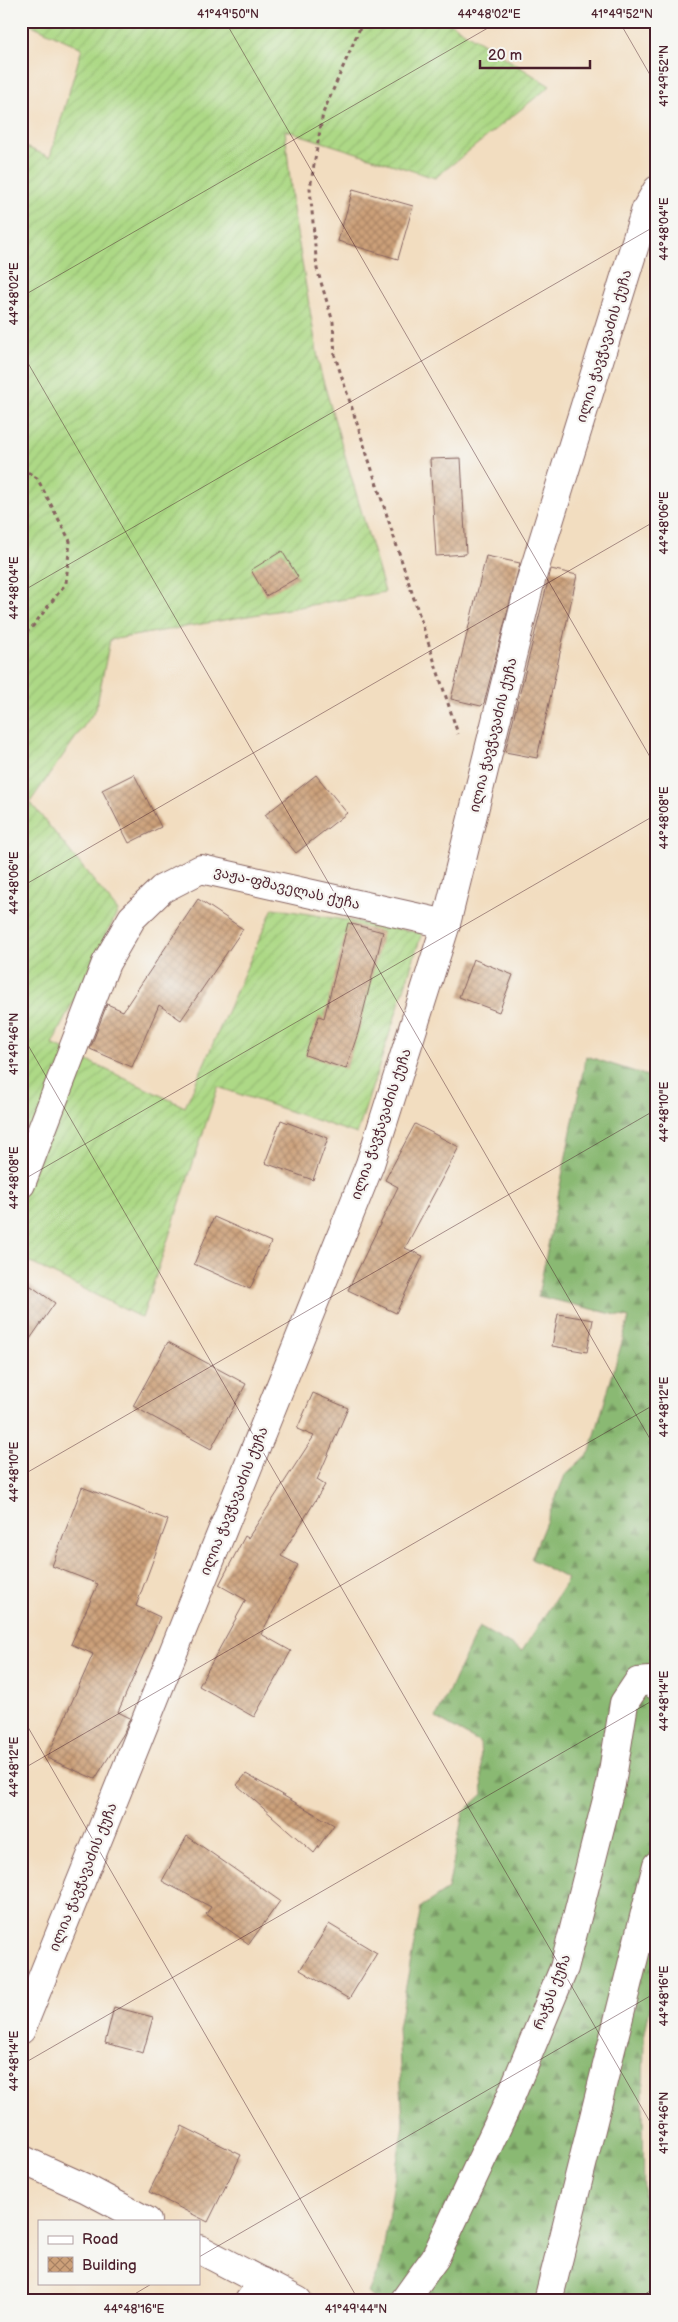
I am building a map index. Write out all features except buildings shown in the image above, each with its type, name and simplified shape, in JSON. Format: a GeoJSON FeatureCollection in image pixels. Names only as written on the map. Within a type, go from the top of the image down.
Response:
{"type":"FeatureCollection","features":[{"type":"Feature","properties":{"kind":"street","name":"ილია ჭავჭავაძის ქუჩა"},"geometry":{"type":"LineString","coordinates":[[21,2030],[370,1164],[446,924],[530,583],[646,208],[657,190]]}},
{"type":"Feature","properties":{"kind":"street","name":"ვაჟა-ფშაველას ქუჩა"},"geometry":{"type":"LineString","coordinates":[[21,1184],[106,962],[132,918],[162,889],[202,869],[446,924]]}},
{"type":"Feature","properties":{"kind":"street","name":"რაჭას ქუჩა"},"geometry":{"type":"LineString","coordinates":[[404,2301],[435,2258],[506,2110],[564,1968],[611,1784],[624,1703],[638,1682],[650,1681],[657,1686]]}},
{"type":"Feature","properties":{"kind":"street"},"geometry":{"type":"LineString","coordinates":[[548,2301],[657,1865]]}},
{"type":"Feature","properties":{"kind":"street"},"geometry":{"type":"LineString","coordinates":[[21,2159],[85,2188],[145,2220]]}},
{"type":"Feature","properties":{"kind":"street"},"geometry":{"type":"LineString","coordinates":[[200,2250],[256,2292],[298,2301]]}},
{"type":"Feature","properties":{"kind":"path"},"geometry":{"type":"LineString","coordinates":[[362,21],[323,113],[310,188],[317,269],[333,322],[335,356],[456,730],[484,770]]}},
{"type":"Feature","properties":{"kind":"path"},"geometry":{"type":"LineString","coordinates":[[21,468],[37,478],[70,541],[66,583],[33,626],[21,636]]}},
{"type":"Feature","properties":{"kind":"green space"},"geometry":{"type":"Polygon","coordinates":[[[23,21],[393,21],[400,25],[402,21],[447,21],[550,86],[435,178],[285,130],[293,209],[320,370],[385,592],[110,640],[96,709],[30,802],[118,911],[52,1044],[185,1107],[273,908],[422,933],[357,1134],[218,1087],[142,1318],[21,1258],[21,145],[50,157],[82,48],[23,21]]]}},
{"type":"Feature","properties":{"kind":"green space"},"geometry":{"type":"Polygon","coordinates":[[[586,1056],[657,1079],[657,1974],[644,2037],[643,2097],[644,2226],[657,2270],[657,2301],[377,2301],[368,2293],[381,2263],[403,2125],[398,2028],[421,1907],[448,1889],[463,1813],[483,1794],[480,1743],[436,1718],[479,1627],[522,1651],[568,1579],[531,1559],[565,1475],[590,1452],[629,1318],[538,1296],[586,1056]]]}}]}
